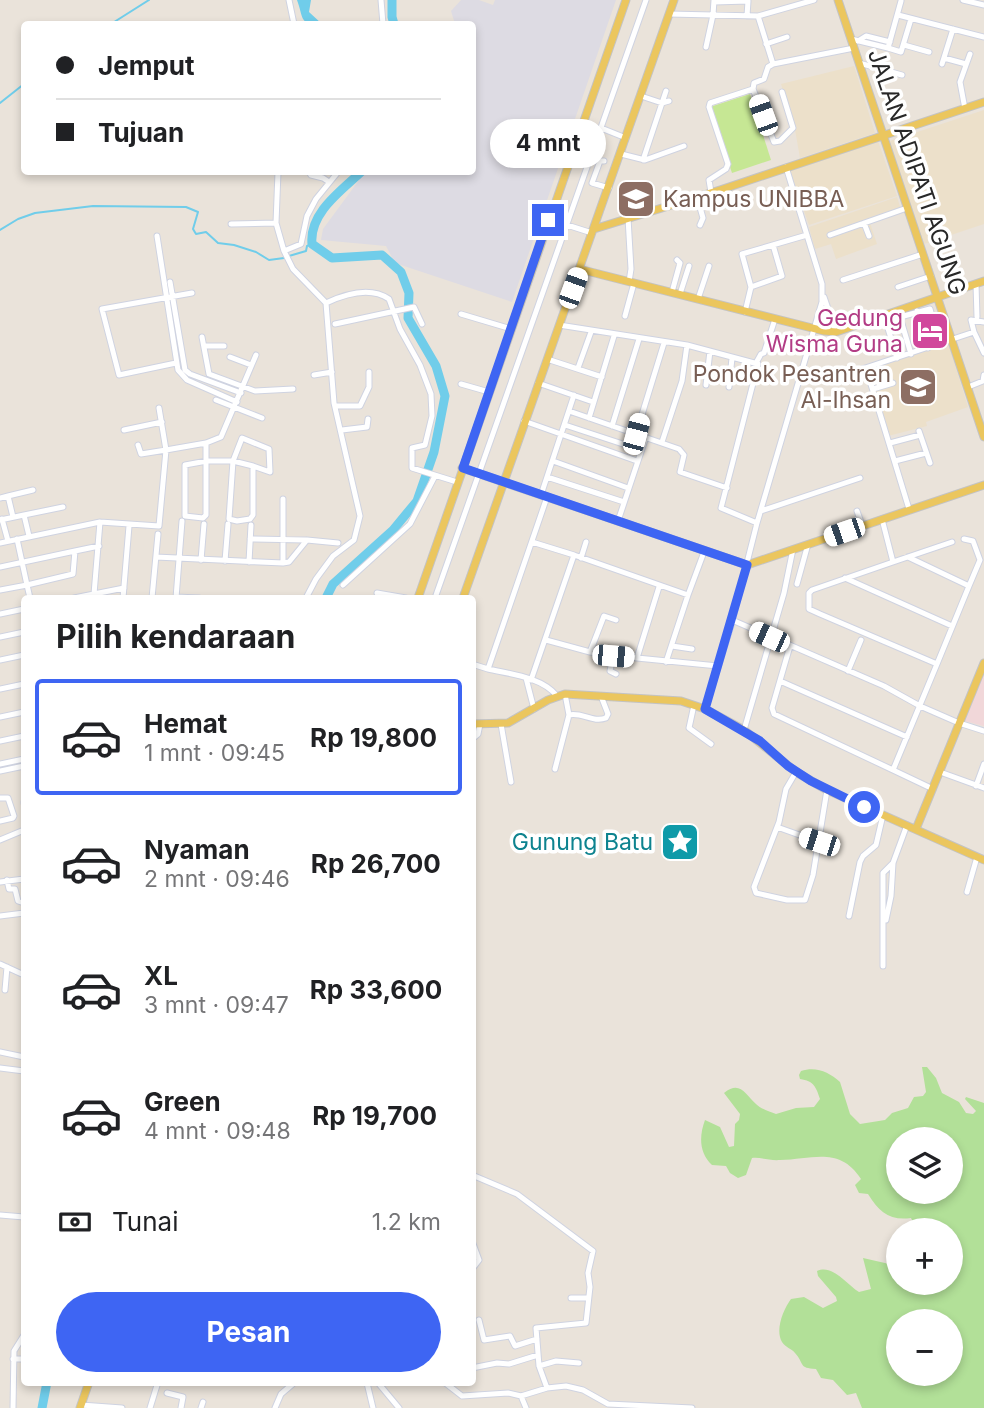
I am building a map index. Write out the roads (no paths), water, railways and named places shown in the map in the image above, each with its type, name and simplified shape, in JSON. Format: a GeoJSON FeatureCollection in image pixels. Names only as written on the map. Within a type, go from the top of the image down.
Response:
{"type":"FeatureCollection","features":[{"type":"Feature","properties":{"kind":"main road"},"geometry":{"type":"LineString","coordinates":[[419,595],[626,0]]}},
{"type":"Feature","properties":{"kind":"main road"},"geometry":{"type":"LineString","coordinates":[[464,595],[674,0]]}},
{"type":"Feature","properties":{"kind":"main road","name":"JALAN ADIPATI AGUNG"},"geometry":{"type":"LineString","coordinates":[[838,0],[855,43],[859,63],[984,437]]}},
{"type":"Feature","properties":{"kind":"main road"},"geometry":{"type":"LineString","coordinates":[[593,231],[984,102]]}},
{"type":"Feature","properties":{"kind":"main road"},"geometry":{"type":"LineString","coordinates":[[579,269],[775,319],[797,328],[836,332],[916,308],[939,296],[980,282]]}},
{"type":"Feature","properties":{"kind":"main road"},"geometry":{"type":"LineString","coordinates":[[463,468],[747,565],[984,485]]}},
{"type":"Feature","properties":{"kind":"main road"},"geometry":{"type":"LineString","coordinates":[[916,828],[984,663]]}},
{"type":"Feature","properties":{"kind":"main road"},"geometry":{"type":"LineString","coordinates":[[476,724],[501,724],[514,720],[561,695],[681,701],[705,709],[744,730],[796,772],[827,790],[981,859]]}},
{"type":"Feature","properties":{"kind":"main road"},"geometry":{"type":"LineString","coordinates":[[81,1406],[86,1386]]}},
{"type":"Feature","properties":{"kind":"street"},"geometry":{"type":"LineString","coordinates":[[289,0],[294,21]]}},
{"type":"Feature","properties":{"kind":"street"},"geometry":{"type":"LineString","coordinates":[[382,0],[383,21]]}},
{"type":"Feature","properties":{"kind":"street"},"geometry":{"type":"LineString","coordinates":[[436,595],[646,0]]}},
{"type":"Feature","properties":{"kind":"street"},"geometry":{"type":"LineString","coordinates":[[669,14],[758,16],[789,3],[814,0]]}},
{"type":"Feature","properties":{"kind":"street"},"geometry":{"type":"LineString","coordinates":[[963,0],[984,5]]}},
{"type":"Feature","properties":{"kind":"street"},"geometry":{"type":"LineString","coordinates":[[706,47],[714,1],[748,1],[747,16]]}},
{"type":"Feature","properties":{"kind":"street"},"geometry":{"type":"LineString","coordinates":[[889,45],[901,1]]}},
{"type":"Feature","properties":{"kind":"street"},"geometry":{"type":"LineString","coordinates":[[898,15],[984,37]]}},
{"type":"Feature","properties":{"kind":"street"},"geometry":{"type":"LineString","coordinates":[[758,16],[773,64]]}},
{"type":"Feature","properties":{"kind":"street"},"geometry":{"type":"LineString","coordinates":[[782,92],[793,128],[780,141],[774,142],[753,89],[753,84],[764,79],[768,67],[855,43],[889,45],[900,52],[911,19]]}},
{"type":"Feature","properties":{"kind":"street"},"geometry":{"type":"LineString","coordinates":[[953,29],[943,61],[966,64]]}},
{"type":"Feature","properties":{"kind":"street"},"geometry":{"type":"LineString","coordinates":[[766,44],[787,37]]}},
{"type":"Feature","properties":{"kind":"street"},"geometry":{"type":"LineString","coordinates":[[904,45],[929,52]]}},
{"type":"Feature","properties":{"kind":"street"},"geometry":{"type":"LineString","coordinates":[[965,109],[960,82],[970,54]]}},
{"type":"Feature","properties":{"kind":"street"},"geometry":{"type":"LineString","coordinates":[[859,63],[902,75]]}},
{"type":"Feature","properties":{"kind":"street"},"geometry":{"type":"LineString","coordinates":[[711,192],[709,180],[729,164],[709,105],[753,89]]}},
{"type":"Feature","properties":{"kind":"street"},"geometry":{"type":"LineString","coordinates":[[643,160],[665,102],[666,91]]}},
{"type":"Feature","properties":{"kind":"street"},"geometry":{"type":"LineString","coordinates":[[640,96],[665,102]]}},
{"type":"Feature","properties":{"kind":"street"},"geometry":{"type":"LineString","coordinates":[[601,128],[626,138]]}},
{"type":"Feature","properties":{"kind":"street"},"geometry":{"type":"LineString","coordinates":[[575,142],[594,148]]}},
{"type":"Feature","properties":{"kind":"street"},"geometry":{"type":"LineString","coordinates":[[621,154],[643,160],[684,146]]}},
{"type":"Feature","properties":{"kind":"street"},"geometry":{"type":"LineString","coordinates":[[604,161],[600,161],[592,183],[609,188]]}},
{"type":"Feature","properties":{"kind":"street"},"geometry":{"type":"LineString","coordinates":[[786,166],[836,332]]}},
{"type":"Feature","properties":{"kind":"street"},"geometry":{"type":"LineString","coordinates":[[278,175],[276,223],[286,254],[293,269],[326,303],[335,406],[360,516],[354,540],[333,556],[308,595]]}},
{"type":"Feature","properties":{"kind":"street"},"geometry":{"type":"LineString","coordinates":[[310,175],[329,182]]}},
{"type":"Feature","properties":{"kind":"street"},"geometry":{"type":"LineString","coordinates":[[286,254],[301,244],[307,216],[335,175]]}},
{"type":"Feature","properties":{"kind":"street"},"geometry":{"type":"LineString","coordinates":[[697,198],[703,218],[699,225]]}},
{"type":"Feature","properties":{"kind":"street"},"geometry":{"type":"LineString","coordinates":[[830,235],[907,208]]}},
{"type":"Feature","properties":{"kind":"street"},"geometry":{"type":"LineString","coordinates":[[855,216],[869,236]]}},
{"type":"Feature","properties":{"kind":"street"},"geometry":{"type":"LineString","coordinates":[[625,316],[632,283],[628,218]]}},
{"type":"Feature","properties":{"kind":"street"},"geometry":{"type":"LineString","coordinates":[[231,224],[276,223]]}},
{"type":"Feature","properties":{"kind":"street"},"geometry":{"type":"LineString","coordinates":[[567,225],[593,231]]}},
{"type":"Feature","properties":{"kind":"street"},"geometry":{"type":"LineString","coordinates":[[745,312],[751,286],[741,255],[807,235]]}},
{"type":"Feature","properties":{"kind":"street"},"geometry":{"type":"LineString","coordinates":[[157,236],[186,370],[190,374],[242,390],[261,392],[293,389]]}},
{"type":"Feature","properties":{"kind":"street"},"geometry":{"type":"LineString","coordinates":[[751,286],[782,276],[774,245]]}},
{"type":"Feature","properties":{"kind":"street"},"geometry":{"type":"LineString","coordinates":[[843,280],[923,254]]}},
{"type":"Feature","properties":{"kind":"street"},"geometry":{"type":"LineString","coordinates":[[676,293],[680,262],[677,260]]}},
{"type":"Feature","properties":{"kind":"street"},"geometry":{"type":"LineString","coordinates":[[676,293],[689,266]]}},
{"type":"Feature","properties":{"kind":"street"},"geometry":{"type":"LineString","coordinates":[[698,299],[709,266]]}},
{"type":"Feature","properties":{"kind":"street"},"geometry":{"type":"LineString","coordinates":[[898,287],[931,276]]}},
{"type":"Feature","properties":{"kind":"street"},"geometry":{"type":"LineString","coordinates":[[170,282],[169,297],[178,370],[187,380],[262,418]]}},
{"type":"Feature","properties":{"kind":"street"},"geometry":{"type":"LineString","coordinates":[[977,317],[980,282]]}},
{"type":"Feature","properties":{"kind":"street"},"geometry":{"type":"LineString","coordinates":[[326,303],[353,293],[373,292],[389,299],[431,394],[432,416],[425,445],[414,446],[411,451],[414,469],[457,482]]}},
{"type":"Feature","properties":{"kind":"street"},"geometry":{"type":"LineString","coordinates":[[176,363],[119,375],[102,309],[192,293]]}},
{"type":"Feature","properties":{"kind":"street"},"geometry":{"type":"LineString","coordinates":[[705,709],[823,294]]}},
{"type":"Feature","properties":{"kind":"street"},"geometry":{"type":"LineString","coordinates":[[335,324],[414,307],[422,324]]}},
{"type":"Feature","properties":{"kind":"street"},"geometry":{"type":"LineString","coordinates":[[916,308],[928,348]]}},
{"type":"Feature","properties":{"kind":"street"},"geometry":{"type":"LineString","coordinates":[[897,358],[886,322],[916,308],[930,309],[940,344]]}},
{"type":"Feature","properties":{"kind":"street"},"geometry":{"type":"LineString","coordinates":[[461,314],[511,329]]}},
{"type":"Feature","properties":{"kind":"street"},"geometry":{"type":"LineString","coordinates":[[900,317],[911,354]]}},
{"type":"Feature","properties":{"kind":"street"},"geometry":{"type":"LineString","coordinates":[[757,523],[722,509],[761,354],[764,353],[775,319]]}},
{"type":"Feature","properties":{"kind":"street"},"geometry":{"type":"LineString","coordinates":[[984,322],[971,320],[981,351],[984,352]]}},
{"type":"Feature","properties":{"kind":"street"},"geometry":{"type":"LineString","coordinates":[[559,325],[687,345],[758,365]]}},
{"type":"Feature","properties":{"kind":"street"},"geometry":{"type":"LineString","coordinates":[[578,368],[591,332]]}},
{"type":"Feature","properties":{"kind":"street"},"geometry":{"type":"LineString","coordinates":[[850,373],[974,332]]}},
{"type":"Feature","properties":{"kind":"street"},"geometry":{"type":"LineString","coordinates":[[589,418],[614,335]]}},
{"type":"Feature","properties":{"kind":"street"},"geometry":{"type":"LineString","coordinates":[[202,337],[209,374],[242,390]]}},
{"type":"Feature","properties":{"kind":"street"},"geometry":{"type":"LineString","coordinates":[[612,426],[639,339]]}},
{"type":"Feature","properties":{"kind":"street"},"geometry":{"type":"LineString","coordinates":[[636,434],[664,343]]}},
{"type":"Feature","properties":{"kind":"street"},"geometry":{"type":"LineString","coordinates":[[662,442],[682,381],[687,345]]}},
{"type":"Feature","properties":{"kind":"street"},"geometry":{"type":"LineString","coordinates":[[204,346],[224,346]]}},
{"type":"Feature","properties":{"kind":"street"},"geometry":{"type":"LineString","coordinates":[[705,385],[710,351]]}},
{"type":"Feature","properties":{"kind":"street"},"geometry":{"type":"LineString","coordinates":[[138,446],[141,454],[206,443],[221,437],[256,355]]}},
{"type":"Feature","properties":{"kind":"street"},"geometry":{"type":"LineString","coordinates":[[230,357],[251,365]]}},
{"type":"Feature","properties":{"kind":"street"},"geometry":{"type":"LineString","coordinates":[[729,387],[732,358]]}},
{"type":"Feature","properties":{"kind":"street"},"geometry":{"type":"LineString","coordinates":[[547,359],[602,377]]}},
{"type":"Feature","properties":{"kind":"street"},"geometry":{"type":"LineString","coordinates":[[866,368],[909,509]]}},
{"type":"Feature","properties":{"kind":"street"},"geometry":{"type":"LineString","coordinates":[[314,375],[332,372]]}},
{"type":"Feature","properties":{"kind":"street"},"geometry":{"type":"LineString","coordinates":[[335,406],[360,406],[369,387],[369,372]]}},
{"type":"Feature","properties":{"kind":"street"},"geometry":{"type":"LineString","coordinates":[[968,387],[982,382],[984,375]]}},
{"type":"Feature","properties":{"kind":"street"},"geometry":{"type":"LineString","coordinates":[[538,383],[593,402]]}},
{"type":"Feature","properties":{"kind":"street"},"geometry":{"type":"LineString","coordinates":[[873,389],[893,383]]}},
{"type":"Feature","properties":{"kind":"street"},"geometry":{"type":"LineString","coordinates":[[461,384],[489,392]]}},
{"type":"Feature","properties":{"kind":"street"},"geometry":{"type":"LineString","coordinates":[[488,669],[532,542],[547,477],[574,395]]}},
{"type":"Feature","properties":{"kind":"street"},"geometry":{"type":"LineString","coordinates":[[216,400],[236,405]]}},
{"type":"Feature","properties":{"kind":"street"},"geometry":{"type":"LineString","coordinates":[[0,543],[100,522],[156,527],[160,524],[166,450],[159,408]]}},
{"type":"Feature","properties":{"kind":"street"},"geometry":{"type":"LineString","coordinates":[[569,411],[683,451],[680,472],[727,488]]}},
{"type":"Feature","properties":{"kind":"street"},"geometry":{"type":"LineString","coordinates":[[342,430],[367,427],[368,419]]}},
{"type":"Feature","properties":{"kind":"street"},"geometry":{"type":"LineString","coordinates":[[524,421],[637,461]]}},
{"type":"Feature","properties":{"kind":"street"},"geometry":{"type":"LineString","coordinates":[[124,430],[162,422]]}},
{"type":"Feature","properties":{"kind":"street"},"geometry":{"type":"LineString","coordinates":[[565,425],[641,450]]}},
{"type":"Feature","properties":{"kind":"street"},"geometry":{"type":"LineString","coordinates":[[890,443],[920,433],[930,463]]}},
{"type":"Feature","properties":{"kind":"street"},"geometry":{"type":"LineString","coordinates":[[618,521],[646,437]]}},
{"type":"Feature","properties":{"kind":"street"},"geometry":{"type":"LineString","coordinates":[[206,443],[207,461],[206,515],[203,518],[184,516],[184,466],[207,461],[233,461],[253,466],[270,472],[269,449],[245,438],[241,439],[233,461],[229,516],[231,520],[250,519],[253,515],[253,466]]}},
{"type":"Feature","properties":{"kind":"street"},"geometry":{"type":"LineString","coordinates":[[895,461],[926,453]]}},
{"type":"Feature","properties":{"kind":"street"},"geometry":{"type":"LineString","coordinates":[[552,461],[628,488]]}},
{"type":"Feature","properties":{"kind":"street"},"geometry":{"type":"LineString","coordinates":[[343,585],[410,524],[435,475]]}},
{"type":"Feature","properties":{"kind":"street"},"geometry":{"type":"LineString","coordinates":[[547,477],[624,502]]}},
{"type":"Feature","properties":{"kind":"street"},"geometry":{"type":"LineString","coordinates":[[761,511],[860,478]]}},
{"type":"Feature","properties":{"kind":"street"},"geometry":{"type":"LineString","coordinates":[[0,498],[33,491]]}},
{"type":"Feature","properties":{"kind":"street"},"geometry":{"type":"LineString","coordinates":[[8,496],[13,517]]}},
{"type":"Feature","properties":{"kind":"street"},"geometry":{"type":"LineString","coordinates":[[283,499],[283,564]]}},
{"type":"Feature","properties":{"kind":"street"},"geometry":{"type":"LineString","coordinates":[[450,503],[467,508]]}},
{"type":"Feature","properties":{"kind":"street"},"geometry":{"type":"LineString","coordinates":[[8,541],[1,520],[63,507]]}},
{"type":"Feature","properties":{"kind":"street"},"geometry":{"type":"LineString","coordinates":[[857,510],[862,526]]}},
{"type":"Feature","properties":{"kind":"street"},"geometry":{"type":"LineString","coordinates":[[24,515],[29,537]]}},
{"type":"Feature","properties":{"kind":"street"},"geometry":{"type":"LineString","coordinates":[[882,519],[892,562]]}},
{"type":"Feature","properties":{"kind":"street"},"geometry":{"type":"LineString","coordinates":[[176,595],[182,521]]}},
{"type":"Feature","properties":{"kind":"street"},"geometry":{"type":"LineString","coordinates":[[94,594],[100,522]]}},
{"type":"Feature","properties":{"kind":"street"},"geometry":{"type":"LineString","coordinates":[[201,560],[204,524]]}},
{"type":"Feature","properties":{"kind":"street"},"geometry":{"type":"LineString","coordinates":[[225,561],[228,524]]}},
{"type":"Feature","properties":{"kind":"street"},"geometry":{"type":"LineString","coordinates":[[248,562],[251,525]]}},
{"type":"Feature","properties":{"kind":"street"},"geometry":{"type":"LineString","coordinates":[[123,595],[129,526]]}},
{"type":"Feature","properties":{"kind":"street"},"geometry":{"type":"LineString","coordinates":[[152,595],[158,534]]}},
{"type":"Feature","properties":{"kind":"street"},"geometry":{"type":"LineString","coordinates":[[17,539],[29,595]]}},
{"type":"Feature","properties":{"kind":"street"},"geometry":{"type":"LineString","coordinates":[[250,539],[326,540],[338,543]]}},
{"type":"Feature","properties":{"kind":"street"},"geometry":{"type":"LineString","coordinates":[[893,770],[980,560],[973,541],[964,539]]}},
{"type":"Feature","properties":{"kind":"street"},"geometry":{"type":"LineString","coordinates":[[156,557],[283,564],[289,562],[307,540]]}},
{"type":"Feature","properties":{"kind":"street"},"geometry":{"type":"LineString","coordinates":[[581,558],[586,541]]}},
{"type":"Feature","properties":{"kind":"street"},"geometry":{"type":"LineString","coordinates":[[532,542],[688,595]]}},
{"type":"Feature","properties":{"kind":"street"},"geometry":{"type":"LineString","coordinates":[[937,664],[809,609],[810,591],[952,542]]}},
{"type":"Feature","properties":{"kind":"street"},"geometry":{"type":"LineString","coordinates":[[797,584],[808,544]]}},
{"type":"Feature","properties":{"kind":"street"},"geometry":{"type":"LineString","coordinates":[[0,567],[99,546]]}},
{"type":"Feature","properties":{"kind":"street"},"geometry":{"type":"LineString","coordinates":[[744,730],[784,593],[793,550]]}},
{"type":"Feature","properties":{"kind":"street"},"geometry":{"type":"LineString","coordinates":[[0,590],[73,574],[75,551]]}},
{"type":"Feature","properties":{"kind":"street"},"geometry":{"type":"LineString","coordinates":[[666,662],[704,552]]}},
{"type":"Feature","properties":{"kind":"street"},"geometry":{"type":"LineString","coordinates":[[534,709],[529,679],[574,555]]}},
{"type":"Feature","properties":{"kind":"street"},"geometry":{"type":"LineString","coordinates":[[908,556],[969,586]]}},
{"type":"Feature","properties":{"kind":"street"},"geometry":{"type":"LineString","coordinates":[[845,578],[952,625]]}},
{"type":"Feature","properties":{"kind":"street"},"geometry":{"type":"LineString","coordinates":[[637,658],[659,587]]}},
{"type":"Feature","properties":{"kind":"street"},"geometry":{"type":"LineString","coordinates":[[89,595],[124,588]]}},
{"type":"Feature","properties":{"kind":"street"},"geometry":{"type":"LineString","coordinates":[[377,593],[389,595]]}},
{"type":"Feature","properties":{"kind":"street"},"geometry":{"type":"LineString","coordinates":[[0,614],[21,610]]}},
{"type":"Feature","properties":{"kind":"street"},"geometry":{"type":"LineString","coordinates":[[590,652],[604,616],[616,620]]}},
{"type":"Feature","properties":{"kind":"street"},"geometry":{"type":"LineString","coordinates":[[732,621],[884,686],[920,706],[984,731]]}},
{"type":"Feature","properties":{"kind":"street"},"geometry":{"type":"LineString","coordinates":[[0,637],[21,633]]}},
{"type":"Feature","properties":{"kind":"street"},"geometry":{"type":"LineString","coordinates":[[545,640],[613,656],[718,666]]}},
{"type":"Feature","properties":{"kind":"street"},"geometry":{"type":"LineString","coordinates":[[848,671],[861,640]]}},
{"type":"Feature","properties":{"kind":"street"},"geometry":{"type":"LineString","coordinates":[[672,646],[692,649]]}},
{"type":"Feature","properties":{"kind":"street"},"geometry":{"type":"LineString","coordinates":[[790,646],[772,708],[774,714],[933,789]]}},
{"type":"Feature","properties":{"kind":"street"},"geometry":{"type":"LineString","coordinates":[[0,660],[21,656]]}},
{"type":"Feature","properties":{"kind":"street"},"geometry":{"type":"LineString","coordinates":[[613,656],[610,671],[616,674]]}},
{"type":"Feature","properties":{"kind":"street"},"geometry":{"type":"LineString","coordinates":[[476,665],[529,679],[561,695],[569,715],[555,769]]}},
{"type":"Feature","properties":{"kind":"street"},"geometry":{"type":"LineString","coordinates":[[780,681],[906,737]]}},
{"type":"Feature","properties":{"kind":"street"},"geometry":{"type":"LineString","coordinates":[[0,689],[21,685]]}},
{"type":"Feature","properties":{"kind":"street"},"geometry":{"type":"LineString","coordinates":[[569,715],[606,719],[608,714],[601,696]]}},
{"type":"Feature","properties":{"kind":"street"},"geometry":{"type":"LineString","coordinates":[[694,705],[689,728],[711,744]]}},
{"type":"Feature","properties":{"kind":"street"},"geometry":{"type":"LineString","coordinates":[[0,717],[21,713]]}},
{"type":"Feature","properties":{"kind":"street"},"geometry":{"type":"LineString","coordinates":[[501,724],[511,782]]}},
{"type":"Feature","properties":{"kind":"street"},"geometry":{"type":"LineString","coordinates":[[0,741],[21,737]]}},
{"type":"Feature","properties":{"kind":"street"},"geometry":{"type":"LineString","coordinates":[[0,764],[21,760]]}},
{"type":"Feature","properties":{"kind":"street"},"geometry":{"type":"LineString","coordinates":[[976,786],[984,765]]}},
{"type":"Feature","properties":{"kind":"street"},"geometry":{"type":"LineString","coordinates":[[0,771],[21,767]]}},
{"type":"Feature","properties":{"kind":"street"},"geometry":{"type":"LineString","coordinates":[[796,772],[786,789],[777,827],[755,881],[756,893],[787,900],[805,900],[819,842],[827,790]]}},
{"type":"Feature","properties":{"kind":"street"},"geometry":{"type":"LineString","coordinates":[[940,772],[984,788]]}},
{"type":"Feature","properties":{"kind":"street"},"geometry":{"type":"LineString","coordinates":[[0,798],[8,798],[14,816],[0,821]]}},
{"type":"Feature","properties":{"kind":"street"},"geometry":{"type":"LineString","coordinates":[[849,916],[860,862],[876,845],[883,815]]}},
{"type":"Feature","properties":{"kind":"street"},"geometry":{"type":"LineString","coordinates":[[883,966],[884,928],[891,896],[893,863],[907,825]]}},
{"type":"Feature","properties":{"kind":"street"},"geometry":{"type":"LineString","coordinates":[[777,827],[819,842]]}},
{"type":"Feature","properties":{"kind":"street"},"geometry":{"type":"LineString","coordinates":[[0,840],[21,831]]}},
{"type":"Feature","properties":{"kind":"street"},"geometry":{"type":"LineString","coordinates":[[967,892],[981,859]]}},
{"type":"Feature","properties":{"kind":"street"},"geometry":{"type":"LineString","coordinates":[[3,881],[21,879]]}},
{"type":"Feature","properties":{"kind":"street"},"geometry":{"type":"LineString","coordinates":[[3,881],[9,889],[15,889],[18,901],[21,902]]}},
{"type":"Feature","properties":{"kind":"street"},"geometry":{"type":"LineString","coordinates":[[0,916],[21,913]]}},
{"type":"Feature","properties":{"kind":"street"},"geometry":{"type":"LineString","coordinates":[[5,990],[4,965],[21,974]]}},
{"type":"Feature","properties":{"kind":"street"},"geometry":{"type":"LineString","coordinates":[[0,1052],[21,1056]]}},
{"type":"Feature","properties":{"kind":"street"},"geometry":{"type":"LineString","coordinates":[[0,1068],[21,1071]]}},
{"type":"Feature","properties":{"kind":"street"},"geometry":{"type":"LineString","coordinates":[[476,1177],[517,1195],[593,1251],[588,1273],[590,1287],[586,1323],[538,1327],[539,1366],[547,1388]]}},
{"type":"Feature","properties":{"kind":"street"},"geometry":{"type":"LineString","coordinates":[[0,1215],[21,1217]]}},
{"type":"Feature","properties":{"kind":"street"},"geometry":{"type":"LineString","coordinates":[[572,1298],[588,1298]]}},
{"type":"Feature","properties":{"kind":"street"},"geometry":{"type":"LineString","coordinates":[[479,1320],[484,1340],[510,1336],[514,1346],[537,1339]]}},
{"type":"Feature","properties":{"kind":"street"},"geometry":{"type":"LineString","coordinates":[[13,1408],[13,1359],[21,1340]]}},
{"type":"Feature","properties":{"kind":"street"},"geometry":{"type":"LineString","coordinates":[[476,1367],[497,1363],[509,1364],[538,1355]]}},
{"type":"Feature","properties":{"kind":"street"},"geometry":{"type":"LineString","coordinates":[[13,1359],[21,1359]]}},
{"type":"Feature","properties":{"kind":"street"},"geometry":{"type":"LineString","coordinates":[[539,1366],[556,1361],[579,1363]]}},
{"type":"Feature","properties":{"kind":"street"},"geometry":{"type":"LineString","coordinates":[[150,1408],[157,1386]]}},
{"type":"Feature","properties":{"kind":"street"},"geometry":{"type":"LineString","coordinates":[[275,1408],[281,1394],[290,1386]]}},
{"type":"Feature","properties":{"kind":"street"},"geometry":{"type":"LineString","coordinates":[[367,1386],[373,1408]]}},
{"type":"Feature","properties":{"kind":"street"},"geometry":{"type":"LineString","coordinates":[[381,1386],[399,1408]]}},
{"type":"Feature","properties":{"kind":"street"},"geometry":{"type":"LineString","coordinates":[[448,1386],[462,1396],[508,1393],[521,1396],[547,1388],[566,1386],[583,1390],[607,1404],[692,1408]]}},
{"type":"Feature","properties":{"kind":"street"},"geometry":{"type":"LineString","coordinates":[[167,1393],[183,1397],[181,1408]]}},
{"type":"Feature","properties":{"kind":"street"},"geometry":{"type":"LineString","coordinates":[[521,1396],[526,1408]]}},
{"type":"Feature","properties":{"kind":"street"},"geometry":{"type":"LineString","coordinates":[[81,1406],[122,1408]]}},
{"type":"Feature","properties":{"kind":"water"},"geometry":{"type":"Polygon","coordinates":[[[297,0],[311,0],[309,12],[319,21],[305,21],[297,0]]]}},
{"type":"Feature","properties":{"kind":"waterway"},"geometry":{"type":"LineString","coordinates":[[116,21],[149,0]]}},
{"type":"Feature","properties":{"kind":"waterway"},"geometry":{"type":"LineString","coordinates":[[392,0],[393,21]]}},
{"type":"Feature","properties":{"kind":"waterway"},"geometry":{"type":"LineString","coordinates":[[0,103],[21,86]]}},
{"type":"Feature","properties":{"kind":"waterway"},"geometry":{"type":"LineString","coordinates":[[328,595],[333,584],[393,530],[417,501],[434,452],[445,396],[436,366],[408,318],[409,293],[401,272],[382,255],[332,258],[312,244],[312,233],[321,213],[358,175]]}},
{"type":"Feature","properties":{"kind":"waterway"},"geometry":{"type":"LineString","coordinates":[[0,230],[35,213],[93,206],[186,207],[198,212],[193,229],[196,234],[206,232],[218,243],[256,252],[269,260],[284,258]]}},
{"type":"Feature","properties":{"kind":"waterway"},"geometry":{"type":"LineString","coordinates":[[289,256],[306,251],[307,246],[312,244]]}},
{"type":"Feature","properties":{"kind":"waterway"},"geometry":{"type":"LineString","coordinates":[[42,1408],[46,1386]]}},
{"type":"Feature","properties":{"kind":"place","name":"Kampus UNIBBA"},"geometry":{"type":"Point","coordinates":[636,199]}},
{"type":"Feature","properties":{"kind":"place","name":"Gedung Wisma Guna"},"geometry":{"type":"Point","coordinates":[930,331]}},
{"type":"Feature","properties":{"kind":"place","name":"Pondok Pesantren Al-Ihsan"},"geometry":{"type":"Point","coordinates":[918,387]}},
{"type":"Feature","properties":{"kind":"place","name":"Gunung Batu"},"geometry":{"type":"Point","coordinates":[680,842]}}]}
